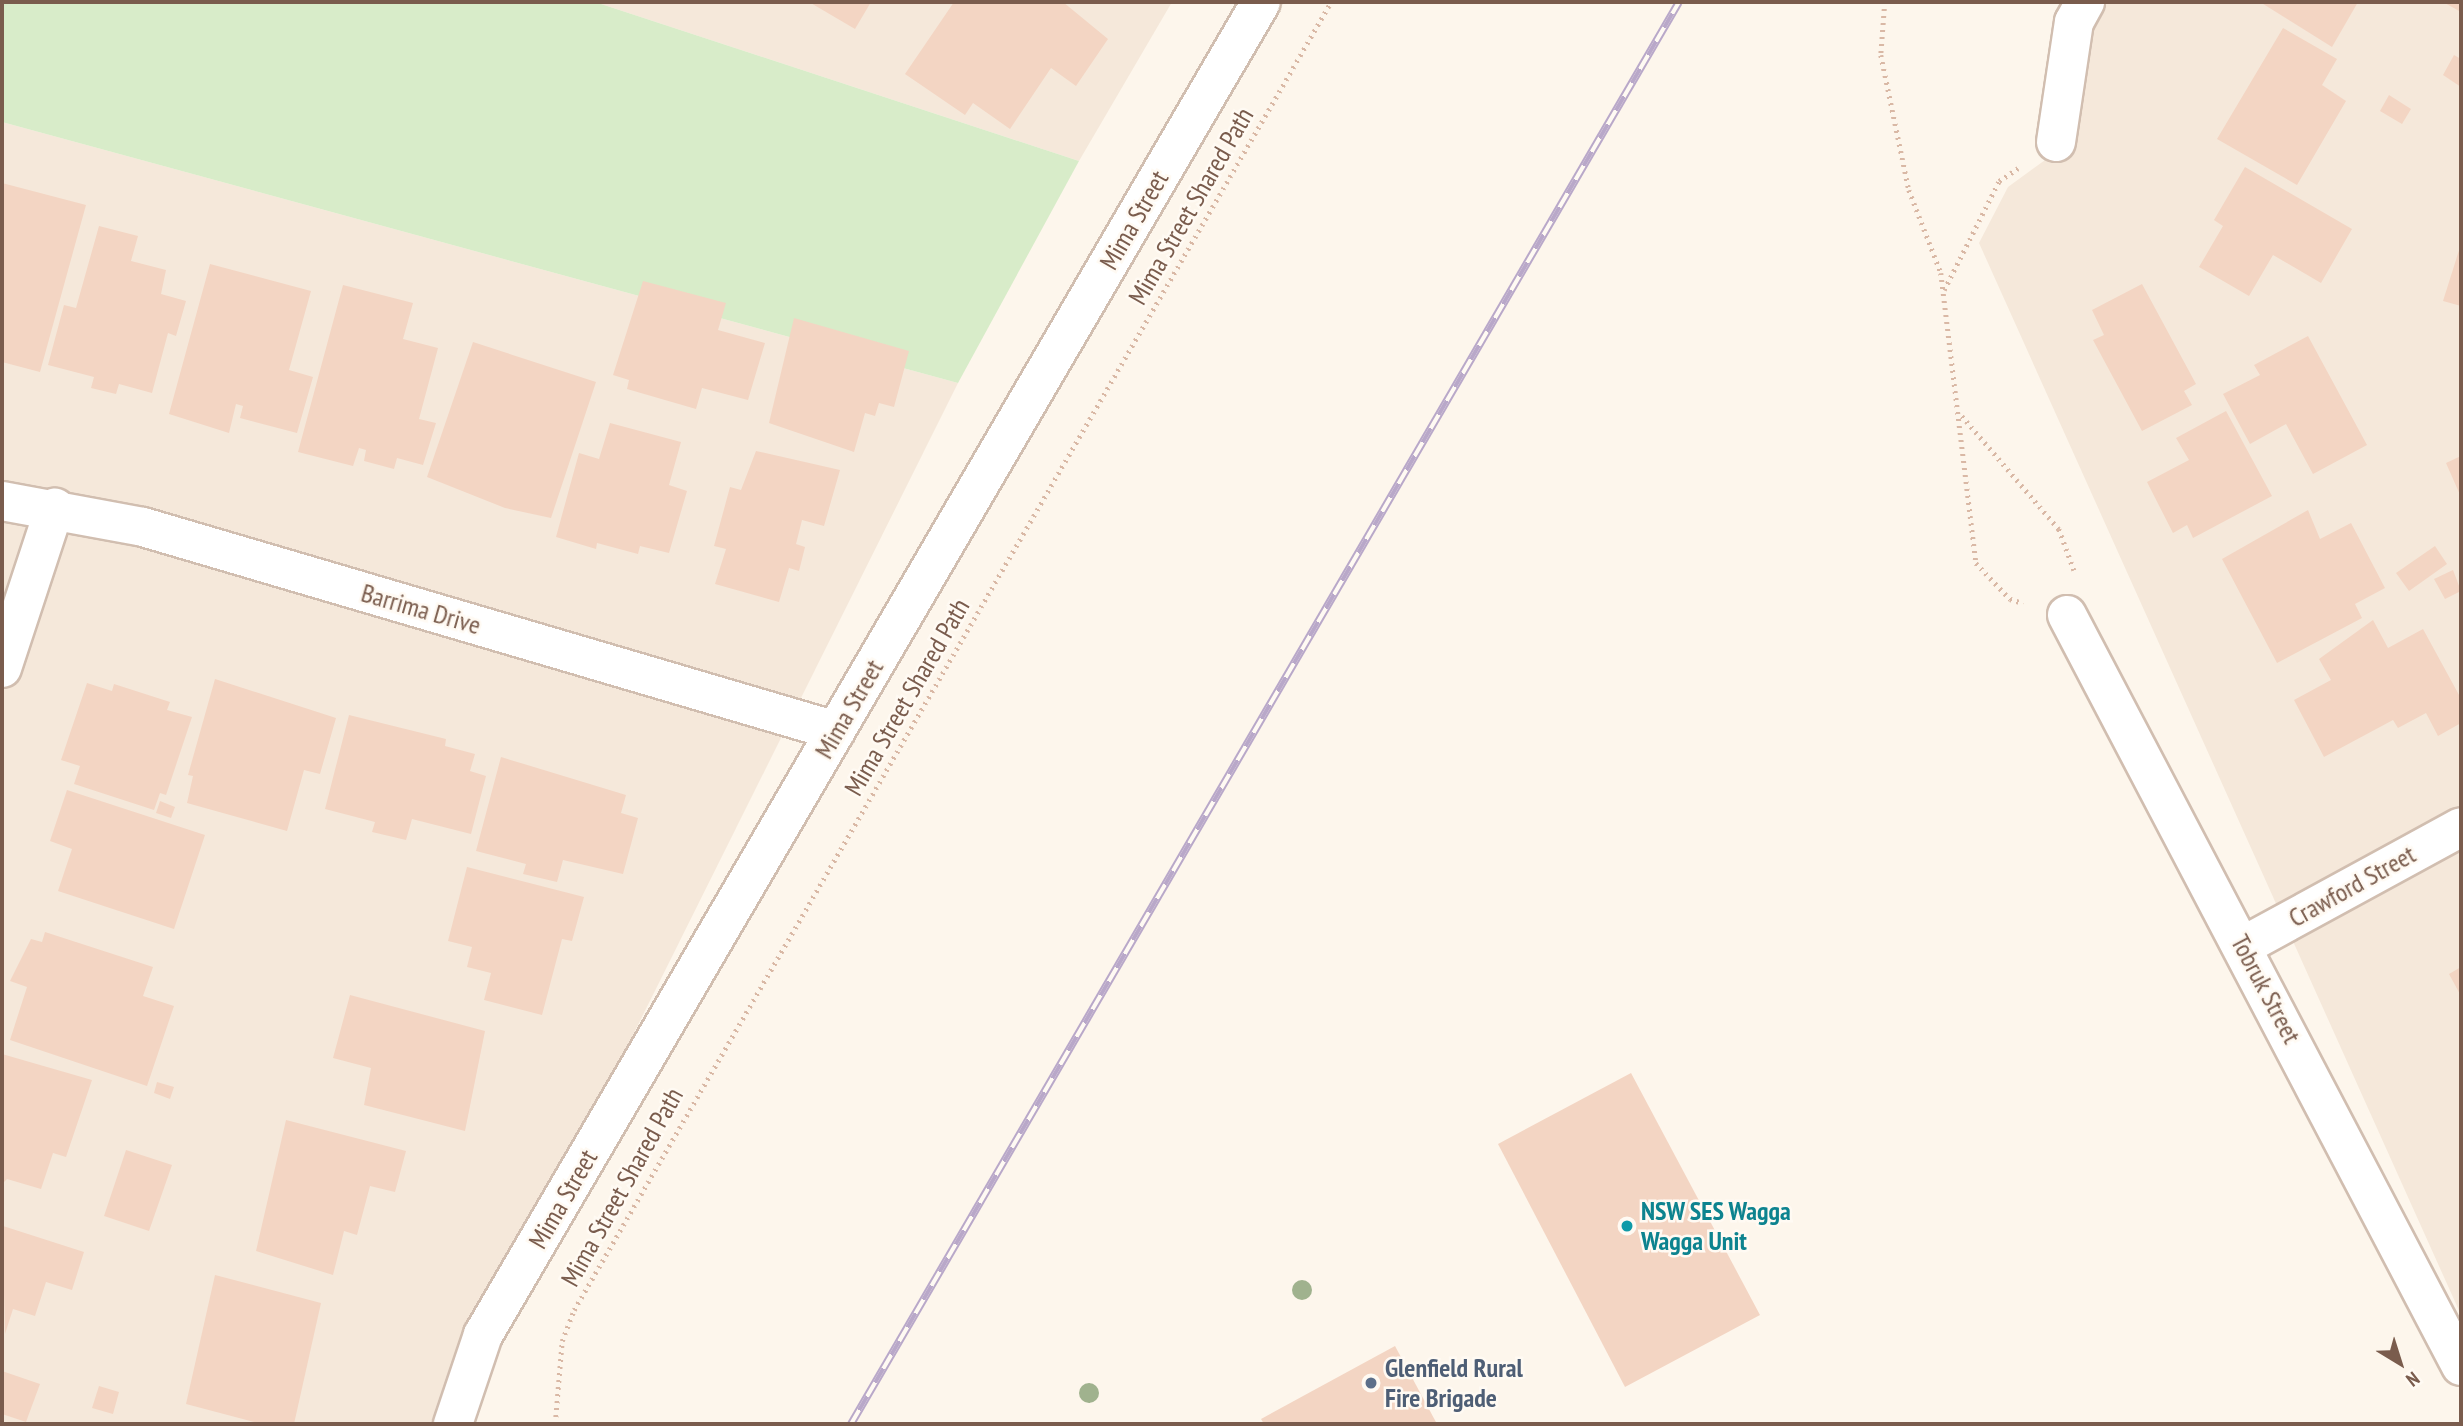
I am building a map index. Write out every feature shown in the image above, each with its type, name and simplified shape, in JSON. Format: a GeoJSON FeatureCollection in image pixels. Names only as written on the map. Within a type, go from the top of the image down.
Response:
{"type":"FeatureCollection","features":[{"type":"Feature","properties":{"kind":"street","name":"Mima Street"},"geometry":{"type":"LineString","coordinates":[[453,1424],[483,1335],[1261,2]]}},
{"type":"Feature","properties":{"kind":"street"},"geometry":{"type":"LineString","coordinates":[[2056,142],[2074,22],[2085,2]]}},
{"type":"Feature","properties":{"kind":"street","name":"Barrima Drive"},"geometry":{"type":"LineString","coordinates":[[2,500],[55,507],[836,731]]}},
{"type":"Feature","properties":{"kind":"street"},"geometry":{"type":"LineString","coordinates":[[2,668],[55,507]]}},
{"type":"Feature","properties":{"kind":"street","name":"Tobruk Street"},"geometry":{"type":"LineString","coordinates":[[2067,615],[2244,946],[2461,1366]]}},
{"type":"Feature","properties":{"kind":"street","name":"Crawford Street"},"geometry":{"type":"LineString","coordinates":[[2244,946],[2461,827]]}},
{"type":"Feature","properties":{"kind":"path","name":"Mima Street Shared Path"},"geometry":{"type":"LineString","coordinates":[[555,1424],[562,1341],[575,1310],[1331,2]]}},
{"type":"Feature","properties":{"kind":"path"},"geometry":{"type":"LineString","coordinates":[[1885,2],[1881,55],[1909,190],[1943,290],[1962,416],[1976,563],[2010,599],[2067,615],[2079,583],[2059,528],[1962,416]]}},
{"type":"Feature","properties":{"kind":"path"},"geometry":{"type":"LineString","coordinates":[[1943,290],[1999,181],[2056,142]]}},
{"type":"Feature","properties":{"kind":"shaded area"},"geometry":{"type":"Polygon","coordinates":[[[595,2],[1172,2],[1079,161],[595,2]]]}},
{"type":"Feature","properties":{"kind":"shaded area"},"geometry":{"type":"Polygon","coordinates":[[[2098,2],[2461,2],[2461,1315],[1979,243],[2008,187],[2063,147],[2098,2]]]}},
{"type":"Feature","properties":{"kind":"shaded area"},"geometry":{"type":"Polygon","coordinates":[[[2,122],[958,383],[439,1424],[2,1424],[2,122]]]}},
{"type":"Feature","properties":{"kind":"green space"},"geometry":{"type":"Polygon","coordinates":[[[2,2],[595,2],[1079,161],[958,383],[2,122],[2,2]]]}},
{"type":"Feature","properties":{"kind":"building"},"geometry":{"type":"Polygon","coordinates":[[[809,2],[871,2],[855,29],[809,2]]]}},
{"type":"Feature","properties":{"kind":"building"},"geometry":{"type":"Polygon","coordinates":[[[954,2],[1063,2],[1108,39],[1076,86],[1051,68],[1010,129],[973,103],[965,115],[905,74],[954,2]]]}},
{"type":"Feature","properties":{"kind":"building"},"geometry":{"type":"Polygon","coordinates":[[[2260,2],[2358,2],[2332,47],[2260,2]]]}},
{"type":"Feature","properties":{"kind":"building"},"geometry":{"type":"Polygon","coordinates":[[[2443,2],[2461,2],[2461,12],[2443,2]]]}},
{"type":"Feature","properties":{"kind":"building"},"geometry":{"type":"Polygon","coordinates":[[[2283,28],[2337,59],[2322,85],[2346,101],[2297,185],[2217,139],[2283,28]]]}},
{"type":"Feature","properties":{"kind":"building"},"geometry":{"type":"Polygon","coordinates":[[[2454,55],[2461,59],[2461,87],[2443,75],[2454,55]]]}},
{"type":"Feature","properties":{"kind":"building"},"geometry":{"type":"Polygon","coordinates":[[[2389,95],[2411,109],[2402,124],[2380,111],[2389,95]]]}},
{"type":"Feature","properties":{"kind":"building"},"geometry":{"type":"Polygon","coordinates":[[[2245,167],[2352,229],[2321,283],[2273,255],[2249,296],[2199,267],[2223,226],[2214,220],[2245,167]]]}},
{"type":"Feature","properties":{"kind":"building"},"geometry":{"type":"Polygon","coordinates":[[[2,183],[86,205],[40,372],[2,362],[2,183]]]}},
{"type":"Feature","properties":{"kind":"building"},"geometry":{"type":"Polygon","coordinates":[[[99,226],[138,236],[131,261],[166,270],[161,294],[186,301],[176,336],[168,333],[152,393],[119,384],[116,394],[91,388],[94,377],[48,365],[64,305],[76,308],[99,226]]]}},
{"type":"Feature","properties":{"kind":"building"},"geometry":{"type":"Polygon","coordinates":[[[2461,244],[2461,306],[2443,301],[2461,244]]]}},
{"type":"Feature","properties":{"kind":"building"},"geometry":{"type":"Polygon","coordinates":[[[210,264],[311,291],[289,370],[313,377],[297,433],[240,418],[243,406],[236,404],[229,433],[169,414],[210,264]]]}},
{"type":"Feature","properties":{"kind":"building"},"geometry":{"type":"Polygon","coordinates":[[[643,281],[726,303],[718,330],[765,343],[748,400],[702,388],[696,409],[627,389],[629,380],[613,375],[643,281]]]}},
{"type":"Feature","properties":{"kind":"building"},"geometry":{"type":"Polygon","coordinates":[[[2142,284],[2196,384],[2184,391],[2192,405],[2142,431],[2093,340],[2104,335],[2092,310],[2142,284]]]}},
{"type":"Feature","properties":{"kind":"building"},"geometry":{"type":"Polygon","coordinates":[[[343,285],[413,303],[403,339],[438,348],[419,419],[436,423],[423,465],[397,458],[394,469],[364,461],[366,450],[359,448],[353,466],[298,452],[343,285]]]}},
{"type":"Feature","properties":{"kind":"building"},"geometry":{"type":"Polygon","coordinates":[[[794,318],[909,351],[894,407],[879,403],[875,416],[865,413],[854,452],[769,423],[794,318]]]}},
{"type":"Feature","properties":{"kind":"building"},"geometry":{"type":"Polygon","coordinates":[[[2308,336],[2367,445],[2313,474],[2286,424],[2250,444],[2223,394],[2260,375],[2254,365],[2308,336]]]}},
{"type":"Feature","properties":{"kind":"building"},"geometry":{"type":"Polygon","coordinates":[[[473,342],[596,382],[551,518],[505,508],[427,477],[473,342]]]}},
{"type":"Feature","properties":{"kind":"building"},"geometry":{"type":"Polygon","coordinates":[[[2226,411],[2272,496],[2193,538],[2187,525],[2173,533],[2147,482],[2189,460],[2176,438],[2226,411]]]}},
{"type":"Feature","properties":{"kind":"building"},"geometry":{"type":"Polygon","coordinates":[[[610,423],[681,442],[669,485],[687,491],[669,553],[640,546],[638,554],[597,543],[596,549],[556,537],[579,453],[599,459],[610,423]]]}},
{"type":"Feature","properties":{"kind":"building"},"geometry":{"type":"Polygon","coordinates":[[[756,451],[840,470],[824,526],[802,520],[796,544],[805,547],[799,571],[789,568],[779,602],[715,584],[726,549],[714,546],[730,487],[741,490],[756,451]]]}},
{"type":"Feature","properties":{"kind":"building"},"geometry":{"type":"Polygon","coordinates":[[[2461,456],[2461,497],[2446,463],[2461,456]]]}},
{"type":"Feature","properties":{"kind":"building"},"geometry":{"type":"Polygon","coordinates":[[[2308,510],[2320,539],[2351,523],[2385,588],[2355,604],[2362,618],[2277,663],[2222,559],[2308,510]]]}},
{"type":"Feature","properties":{"kind":"building"},"geometry":{"type":"Polygon","coordinates":[[[2435,546],[2447,564],[2409,591],[2396,573],[2435,546]]]}},
{"type":"Feature","properties":{"kind":"building"},"geometry":{"type":"Polygon","coordinates":[[[2453,570],[2461,591],[2445,599],[2434,579],[2453,570]]]}},
{"type":"Feature","properties":{"kind":"building"},"geometry":{"type":"Polygon","coordinates":[[[2373,620],[2388,648],[2423,629],[2459,695],[2461,723],[2438,736],[2426,713],[2398,728],[2393,720],[2324,757],[2294,700],[2331,680],[2319,659],[2373,620]]]}},
{"type":"Feature","properties":{"kind":"building"},"geometry":{"type":"Polygon","coordinates":[[[215,679],[336,718],[320,774],[304,770],[287,831],[187,803],[193,776],[188,775],[215,679]]]}},
{"type":"Feature","properties":{"kind":"building"},"geometry":{"type":"Polygon","coordinates":[[[87,683],[112,691],[114,684],[170,702],[167,710],[192,717],[166,795],[160,793],[154,810],[74,784],[80,766],[61,760],[87,683]]]}},
{"type":"Feature","properties":{"kind":"building"},"geometry":{"type":"Polygon","coordinates":[[[349,715],[446,739],[445,746],[475,754],[470,771],[486,776],[471,834],[412,819],[406,840],[372,832],[375,822],[325,809],[349,715]]]}},
{"type":"Feature","properties":{"kind":"building"},"geometry":{"type":"Polygon","coordinates":[[[501,757],[626,795],[621,813],[638,818],[623,874],[563,860],[557,882],[523,874],[526,864],[476,851],[501,757]]]}},
{"type":"Feature","properties":{"kind":"building"},"geometry":{"type":"Polygon","coordinates":[[[67,790],[205,835],[174,929],[58,891],[72,849],[50,841],[67,790]]]}},
{"type":"Feature","properties":{"kind":"building"},"geometry":{"type":"Polygon","coordinates":[[[160,801],[175,807],[171,818],[156,813],[160,801]]]}},
{"type":"Feature","properties":{"kind":"building"},"geometry":{"type":"Polygon","coordinates":[[[467,867],[584,897],[572,941],[562,939],[542,1015],[484,1000],[491,973],[467,967],[472,947],[448,941],[467,867]]]}},
{"type":"Feature","properties":{"kind":"building"},"geometry":{"type":"Polygon","coordinates":[[[45,932],[153,967],[143,996],[174,1006],[147,1086],[10,1040],[27,987],[10,981],[31,939],[42,942],[45,932]]]}},
{"type":"Feature","properties":{"kind":"building"},"geometry":{"type":"Polygon","coordinates":[[[2461,967],[2461,996],[2449,974],[2461,967]]]}},
{"type":"Feature","properties":{"kind":"building"},"geometry":{"type":"Polygon","coordinates":[[[350,995],[485,1031],[465,1131],[364,1105],[371,1068],[333,1058],[350,995]]]}},
{"type":"Feature","properties":{"kind":"building"},"geometry":{"type":"Polygon","coordinates":[[[2,1054],[92,1080],[66,1157],[53,1153],[41,1189],[7,1179],[2,1184],[2,1054]]]}},
{"type":"Feature","properties":{"kind":"building","name":"NSW SES Wagga Wagga Unit"},"geometry":{"type":"Polygon","coordinates":[[[1631,1073],[1760,1315],[1625,1387],[1498,1144],[1631,1073]]]}},
{"type":"Feature","properties":{"kind":"building"},"geometry":{"type":"Polygon","coordinates":[[[157,1082],[174,1087],[170,1099],[154,1093],[157,1082]]]}},
{"type":"Feature","properties":{"kind":"building"},"geometry":{"type":"Polygon","coordinates":[[[286,1120],[406,1151],[395,1192],[370,1186],[357,1235],[344,1231],[333,1275],[256,1251],[286,1120]]]}},
{"type":"Feature","properties":{"kind":"building"},"geometry":{"type":"Polygon","coordinates":[[[126,1150],[172,1165],[149,1231],[104,1216],[126,1150]]]}},
{"type":"Feature","properties":{"kind":"building"},"geometry":{"type":"Polygon","coordinates":[[[2,1213],[3,1226],[84,1252],[72,1290],[46,1282],[35,1316],[13,1309],[5,1334],[2,1213]]]}},
{"type":"Feature","properties":{"kind":"building"},"geometry":{"type":"Polygon","coordinates":[[[215,1275],[321,1303],[294,1424],[262,1424],[186,1404],[215,1275]]]}},
{"type":"Feature","properties":{"kind":"building","name":"Glenfield Rural Fire Brigade"},"geometry":{"type":"Polygon","coordinates":[[[1395,1346],[1437,1424],[1264,1424],[1261,1419],[1395,1346]]]}},
{"type":"Feature","properties":{"kind":"building"},"geometry":{"type":"Polygon","coordinates":[[[2,1371],[40,1384],[26,1422],[2,1414],[2,1371]]]}},
{"type":"Feature","properties":{"kind":"building"},"geometry":{"type":"Polygon","coordinates":[[[99,1386],[119,1392],[113,1414],[92,1408],[99,1386]]]}},
{"type":"Feature","properties":{"kind":"railway"},"geometry":{"type":"LineString","coordinates":[[851,1424],[1679,2]]}},
{"type":"Feature","properties":{"kind":"place","name":"NSW SES Wagga Wagga Unit"},"geometry":{"type":"Point","coordinates":[1627,1226]}},
{"type":"Feature","properties":{"kind":"place","name":"Glenfield Rural Fire Brigade"},"geometry":{"type":"Point","coordinates":[1371,1383]}}]}
